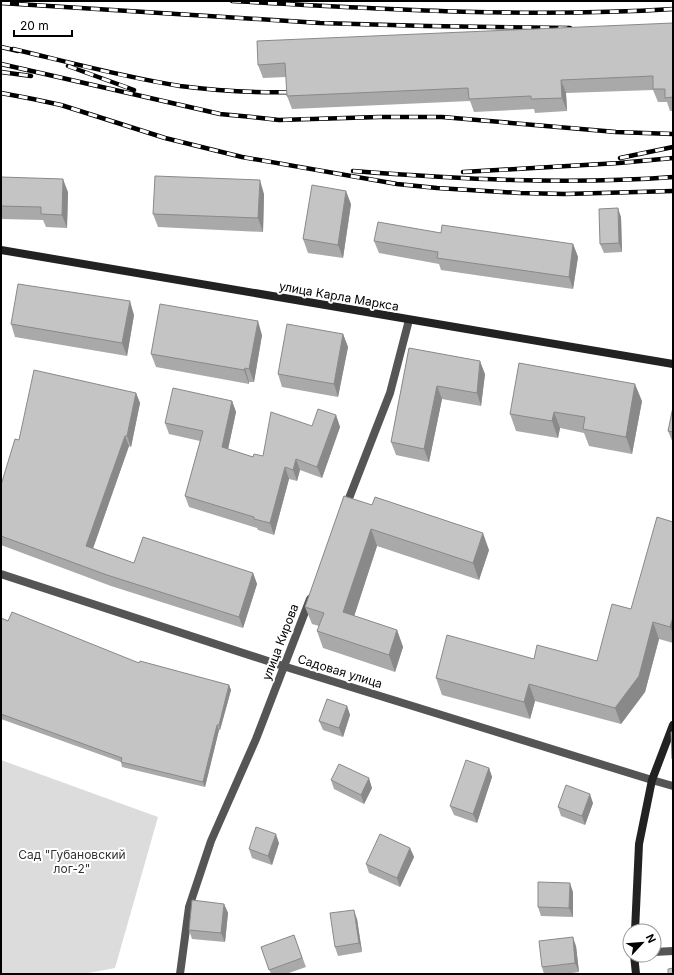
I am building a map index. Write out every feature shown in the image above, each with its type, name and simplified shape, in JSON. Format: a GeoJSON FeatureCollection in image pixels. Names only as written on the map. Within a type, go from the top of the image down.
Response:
{"type":"FeatureCollection","features":[{"type":"Feature","properties":{"kind":"main road","name":"улица Карла Маркса"},"geometry":{"type":"LineString","coordinates":[[1,250],[673,364]]}},
{"type":"Feature","properties":{"kind":"main road"},"geometry":{"type":"LineString","coordinates":[[635,923],[639,844],[652,780],[673,726]]}},
{"type":"Feature","properties":{"kind":"main road"},"geometry":{"type":"LineString","coordinates":[[635,963],[636,974]]}},
{"type":"Feature","properties":{"kind":"street"},"geometry":{"type":"LineString","coordinates":[[343,514],[390,393],[409,320]]}},
{"type":"Feature","properties":{"kind":"street","name":"Садовая улица"},"geometry":{"type":"LineString","coordinates":[[1,574],[283,666],[673,786]]}},
{"type":"Feature","properties":{"kind":"street","name":"улица Кирова"},"geometry":{"type":"LineString","coordinates":[[180,974],[189,907],[211,841],[256,740],[283,666],[312,594]]}},
{"type":"Feature","properties":{"kind":"street"},"geometry":{"type":"LineString","coordinates":[[662,952],[673,952]]}},
{"type":"Feature","properties":{"kind":"green space","name":"Сад \"Губановский лог-2\""},"geometry":{"type":"Polygon","coordinates":[[[1,760],[158,817],[115,968],[83,974],[1,974],[1,760]]]}},
{"type":"Feature","properties":{"kind":"building"},"geometry":{"type":"Polygon","coordinates":[[[673,23],[673,97],[665,98],[665,89],[653,89],[653,76],[561,80],[562,98],[531,99],[531,96],[469,99],[468,88],[287,96],[285,63],[258,65],[257,41],[673,23]]]}},
{"type":"Feature","properties":{"kind":"building"},"geometry":{"type":"Polygon","coordinates":[[[155,176],[260,180],[258,218],[153,214],[155,176]]]}},
{"type":"Feature","properties":{"kind":"building"},"geometry":{"type":"Polygon","coordinates":[[[1,177],[63,179],[62,215],[41,214],[41,207],[1,206],[1,177]]]}},
{"type":"Feature","properties":{"kind":"building"},"geometry":{"type":"Polygon","coordinates":[[[312,185],[346,191],[338,245],[303,239],[312,185]]]}},
{"type":"Feature","properties":{"kind":"building"},"geometry":{"type":"Polygon","coordinates":[[[618,208],[619,243],[600,244],[599,209],[618,208]]]}},
{"type":"Feature","properties":{"kind":"building"},"geometry":{"type":"Polygon","coordinates":[[[378,222],[441,233],[442,225],[573,244],[569,277],[437,258],[438,252],[374,241],[378,222]]]}},
{"type":"Feature","properties":{"kind":"building"},"geometry":{"type":"Polygon","coordinates":[[[18,284],[130,301],[122,343],[11,324],[18,284]]]}},
{"type":"Feature","properties":{"kind":"building"},"geometry":{"type":"Polygon","coordinates":[[[160,304],[258,321],[249,369],[245,368],[244,370],[151,354],[160,304]]]}},
{"type":"Feature","properties":{"kind":"building"},"geometry":{"type":"Polygon","coordinates":[[[287,324],[343,334],[334,384],[278,374],[287,324]]]}},
{"type":"Feature","properties":{"kind":"building"},"geometry":{"type":"Polygon","coordinates":[[[409,348],[480,361],[477,393],[437,386],[424,449],[391,442],[409,348]]]}},
{"type":"Feature","properties":{"kind":"building"},"geometry":{"type":"Polygon","coordinates":[[[519,363],[635,384],[626,437],[583,429],[585,417],[554,412],[552,421],[510,414],[519,363]]]}},
{"type":"Feature","properties":{"kind":"building"},"geometry":{"type":"Polygon","coordinates":[[[34,370],[136,393],[127,436],[125,436],[86,546],[134,563],[143,537],[253,573],[239,617],[107,575],[1,536],[1,485],[15,439],[19,440],[34,370]]]}},
{"type":"Feature","properties":{"kind":"building"},"geometry":{"type":"Polygon","coordinates":[[[173,388],[232,401],[222,447],[253,457],[254,454],[263,456],[271,412],[312,426],[318,409],[336,415],[317,467],[296,459],[293,470],[285,467],[270,523],[185,496],[203,431],[165,423],[173,388]]]}},
{"type":"Feature","properties":{"kind":"building"},"geometry":{"type":"Polygon","coordinates":[[[673,407],[673,432],[668,431],[673,407]]]}},
{"type":"Feature","properties":{"kind":"building"},"geometry":{"type":"Polygon","coordinates":[[[344,496],[372,505],[375,497],[483,533],[473,563],[371,529],[343,612],[397,630],[389,655],[317,631],[324,613],[305,607],[344,496]]]}},
{"type":"Feature","properties":{"kind":"building"},"geometry":{"type":"Polygon","coordinates":[[[657,517],[673,522],[673,617],[670,627],[653,622],[639,676],[615,708],[529,684],[524,702],[436,678],[447,635],[534,659],[537,645],[597,661],[612,604],[631,609],[657,517]]]}},
{"type":"Feature","properties":{"kind":"building"},"geometry":{"type":"Polygon","coordinates":[[[12,612],[139,663],[140,661],[229,685],[219,725],[217,725],[203,782],[121,762],[122,758],[1,714],[1,618],[8,621],[12,612]]]}},
{"type":"Feature","properties":{"kind":"building"},"geometry":{"type":"Polygon","coordinates":[[[327,699],[347,706],[339,728],[319,721],[327,699]]]}},
{"type":"Feature","properties":{"kind":"building"},"geometry":{"type":"Polygon","coordinates":[[[671,732],[673,732],[673,759],[672,759],[671,732]]]}},
{"type":"Feature","properties":{"kind":"building"},"geometry":{"type":"Polygon","coordinates":[[[466,760],[489,768],[473,814],[450,806],[466,760]]]}},
{"type":"Feature","properties":{"kind":"building"},"geometry":{"type":"Polygon","coordinates":[[[339,764],[369,778],[361,795],[331,780],[339,764]]]}},
{"type":"Feature","properties":{"kind":"building"},"geometry":{"type":"Polygon","coordinates":[[[566,785],[590,794],[582,816],[558,807],[566,785]]]}},
{"type":"Feature","properties":{"kind":"building"},"geometry":{"type":"Polygon","coordinates":[[[256,827],[276,834],[268,856],[249,849],[256,827]]]}},
{"type":"Feature","properties":{"kind":"building"},"geometry":{"type":"Polygon","coordinates":[[[380,834],[410,848],[397,878],[366,864],[380,834]]]}},
{"type":"Feature","properties":{"kind":"building"},"geometry":{"type":"Polygon","coordinates":[[[538,882],[570,883],[569,908],[538,907],[538,882]]]}},
{"type":"Feature","properties":{"kind":"building"},"geometry":{"type":"Polygon","coordinates":[[[192,900],[224,904],[221,933],[189,930],[192,900]]]}},
{"type":"Feature","properties":{"kind":"building"},"geometry":{"type":"Polygon","coordinates":[[[354,910],[359,943],[335,947],[330,913],[354,910]]]}},
{"type":"Feature","properties":{"kind":"building"},"geometry":{"type":"Polygon","coordinates":[[[294,935],[302,958],[269,970],[261,947],[294,935]]]}},
{"type":"Feature","properties":{"kind":"building"},"geometry":{"type":"Polygon","coordinates":[[[573,937],[575,963],[542,967],[539,941],[573,937]]]}},
{"type":"Feature","properties":{"kind":"building"},"geometry":{"type":"Polygon","coordinates":[[[673,968],[673,974],[668,974],[668,969],[673,968]]]}},
{"type":"Feature","properties":{"kind":"railway"},"geometry":{"type":"LineString","coordinates":[[232,1],[508,13],[618,12],[673,9]]}},
{"type":"Feature","properties":{"kind":"railway"},"geometry":{"type":"LineString","coordinates":[[1,3],[320,23],[570,28]]}},
{"type":"Feature","properties":{"kind":"railway"},"geometry":{"type":"LineString","coordinates":[[1,47],[18,51]]}},
{"type":"Feature","properties":{"kind":"railway"},"geometry":{"type":"LineString","coordinates":[[13,49],[117,74],[180,86],[239,91],[298,92]]}},
{"type":"Feature","properties":{"kind":"railway"},"geometry":{"type":"LineString","coordinates":[[1,64],[220,114],[279,120],[442,117],[616,132],[673,134]]}},
{"type":"Feature","properties":{"kind":"railway"},"geometry":{"type":"LineString","coordinates":[[68,66],[134,90]]}},
{"type":"Feature","properties":{"kind":"railway"},"geometry":{"type":"LineString","coordinates":[[1,72],[31,76]]}},
{"type":"Feature","properties":{"kind":"railway"},"geometry":{"type":"LineString","coordinates":[[1,93],[61,105],[165,138],[242,157],[397,184],[520,193],[565,194],[673,191]]}},
{"type":"Feature","properties":{"kind":"railway"},"geometry":{"type":"LineString","coordinates":[[620,158],[673,147]]}},
{"type":"Feature","properties":{"kind":"railway"},"geometry":{"type":"LineString","coordinates":[[463,172],[619,163],[673,158]]}},
{"type":"Feature","properties":{"kind":"railway"},"geometry":{"type":"LineString","coordinates":[[353,171],[473,179],[553,181],[593,181],[673,177]]}}]}
